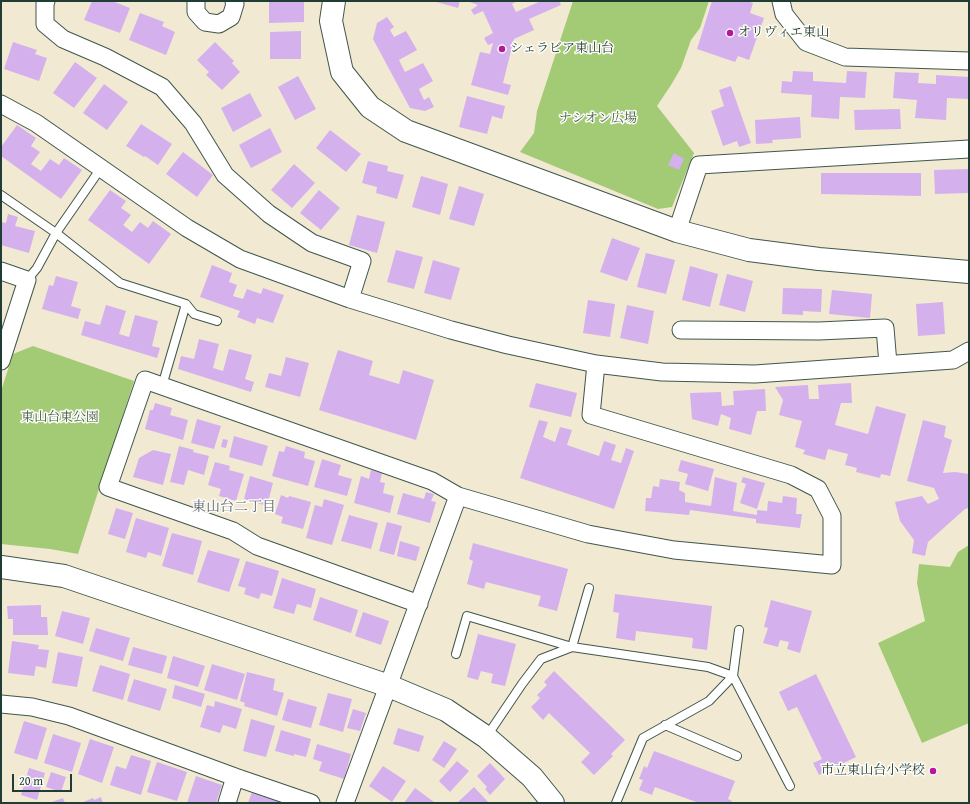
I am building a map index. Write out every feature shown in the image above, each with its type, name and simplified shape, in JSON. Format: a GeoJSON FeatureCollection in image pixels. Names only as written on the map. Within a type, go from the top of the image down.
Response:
{"type":"FeatureCollection","features":[{"type":"Feature","properties":{"kind":"street"},"geometry":{"type":"LineString","coordinates":[[46,1],[45,24],[63,39],[105,57],[162,87],[193,123],[225,176],[269,214],[312,243],[362,261],[350,299]]}},
{"type":"Feature","properties":{"kind":"street"},"geometry":{"type":"LineString","coordinates":[[196,1],[196,12],[205,22],[219,24],[231,17],[235,4],[234,1]]}},
{"type":"Feature","properties":{"kind":"street"},"geometry":{"type":"LineString","coordinates":[[334,1],[331,21],[342,72],[370,107],[406,131],[677,231],[749,250],[819,259],[969,272]]}},
{"type":"Feature","properties":{"kind":"street"},"geometry":{"type":"LineString","coordinates":[[781,1],[784,14],[806,42],[845,57],[969,61]]}},
{"type":"Feature","properties":{"kind":"street"},"geometry":{"type":"LineString","coordinates":[[1,104],[36,123],[187,228],[240,259],[350,299],[451,330],[508,345],[596,364],[662,372],[756,374],[953,360],[969,351]]}},
{"type":"Feature","properties":{"kind":"street"},"geometry":{"type":"LineString","coordinates":[[677,231],[699,165],[969,149]]}},
{"type":"Feature","properties":{"kind":"street"},"geometry":{"type":"LineString","coordinates":[[1,272],[27,280],[1,361]]}},
{"type":"Feature","properties":{"kind":"street"},"geometry":{"type":"LineString","coordinates":[[681,330],[819,331],[885,328],[888,364]]}},
{"type":"Feature","properties":{"kind":"street"},"geometry":{"type":"LineString","coordinates":[[419,604],[257,546],[233,531],[108,487],[144,380],[432,481],[458,496],[588,534],[674,550],[832,565],[832,516],[818,489],[791,475],[590,415],[596,364]]}},
{"type":"Feature","properties":{"kind":"street"},"geometry":{"type":"LineString","coordinates":[[346,803],[458,496]]}},
{"type":"Feature","properties":{"kind":"street"},"geometry":{"type":"LineString","coordinates":[[1,568],[64,576],[389,686],[446,710],[486,737],[532,777],[553,803]]}},
{"type":"Feature","properties":{"kind":"street"},"geometry":{"type":"LineString","coordinates":[[1,704],[32,707],[69,716],[235,777],[312,803]]}},
{"type":"Feature","properties":{"kind":"street"},"geometry":{"type":"LineString","coordinates":[[227,803],[235,777]]}},
{"type":"Feature","properties":{"kind":"lane"},"geometry":{"type":"LineString","coordinates":[[27,280],[38,268],[56,233],[101,168]]}},
{"type":"Feature","properties":{"kind":"lane"},"geometry":{"type":"LineString","coordinates":[[1,195],[56,233],[120,283],[186,304],[194,314],[217,321]]}},
{"type":"Feature","properties":{"kind":"lane"},"geometry":{"type":"LineString","coordinates":[[162,386],[186,304]]}},
{"type":"Feature","properties":{"kind":"lane"},"geometry":{"type":"LineString","coordinates":[[572,647],[589,588]]}},
{"type":"Feature","properties":{"kind":"lane"},"geometry":{"type":"LineString","coordinates":[[456,654],[467,616],[572,647],[708,667],[733,676]]}},
{"type":"Feature","properties":{"kind":"lane"},"geometry":{"type":"LineString","coordinates":[[739,630],[733,676],[790,786]]}},
{"type":"Feature","properties":{"kind":"lane"},"geometry":{"type":"LineString","coordinates":[[486,737],[541,659],[572,647]]}},
{"type":"Feature","properties":{"kind":"lane"},"geometry":{"type":"LineString","coordinates":[[616,803],[642,738],[709,701],[733,676]]}},
{"type":"Feature","properties":{"kind":"lane"},"geometry":{"type":"LineString","coordinates":[[665,725],[737,756]]}},
{"type":"Feature","properties":{"kind":"green space","name":"ナシオン広場"},"geometry":{"type":"Polygon","coordinates":[[[573,1],[709,1],[700,28],[691,40],[681,68],[657,106],[694,153],[672,207],[658,209],[520,152],[534,133],[537,111],[573,1]]]}},
{"type":"Feature","properties":{"kind":"green space","name":"東山台東公園"},"geometry":{"type":"Polygon","coordinates":[[[33,346],[134,381],[78,554],[50,549],[1,544],[1,391],[13,354],[33,346]]]}},
{"type":"Feature","properties":{"kind":"green space"},"geometry":{"type":"Polygon","coordinates":[[[969,545],[969,723],[922,743],[878,643],[925,621],[917,583],[919,564],[950,567],[958,552],[969,545]]]}},
{"type":"Feature","properties":{"kind":"building"},"geometry":{"type":"Polygon","coordinates":[[[92,1],[112,1],[130,8],[120,33],[84,20],[92,1]]]}},
{"type":"Feature","properties":{"kind":"building"},"geometry":{"type":"Polygon","coordinates":[[[269,1],[304,1],[304,22],[269,23],[269,1]]]}},
{"type":"Feature","properties":{"kind":"building"},"geometry":{"type":"Polygon","coordinates":[[[433,1],[460,1],[458,8],[433,1]]]}},
{"type":"Feature","properties":{"kind":"building","name":"シェラビア東山台"},"geometry":{"type":"Polygon","coordinates":[[[467,1],[517,1],[512,4],[516,12],[541,1],[559,1],[561,5],[529,19],[534,30],[514,39],[503,83],[511,85],[508,95],[471,85],[480,52],[490,54],[493,43],[488,45],[484,38],[493,33],[483,11],[474,15],[471,10],[478,5],[467,1]]]}},
{"type":"Feature","properties":{"kind":"building","name":"オリヴィエ東山"},"geometry":{"type":"Polygon","coordinates":[[[712,1],[747,1],[753,3],[750,13],[764,18],[749,60],[738,56],[735,62],[697,49],[712,1]]]}},
{"type":"Feature","properties":{"kind":"building"},"geometry":{"type":"Polygon","coordinates":[[[140,13],[164,22],[162,26],[175,32],[166,55],[129,40],[140,13]]]}},
{"type":"Feature","properties":{"kind":"building"},"geometry":{"type":"Polygon","coordinates":[[[387,17],[394,27],[390,30],[394,37],[406,31],[417,50],[399,60],[405,72],[423,63],[433,81],[419,89],[424,100],[429,97],[434,107],[425,111],[410,108],[373,39],[377,23],[387,17]]]}},
{"type":"Feature","properties":{"kind":"building"},"geometry":{"type":"Polygon","coordinates":[[[301,31],[301,59],[270,59],[270,32],[301,31]]]}},
{"type":"Feature","properties":{"kind":"building"},"geometry":{"type":"Polygon","coordinates":[[[13,42],[37,50],[35,54],[47,58],[39,81],[4,69],[13,42]]]}},
{"type":"Feature","properties":{"kind":"building"},"geometry":{"type":"Polygon","coordinates":[[[215,42],[234,61],[232,63],[240,72],[222,90],[206,75],[209,72],[197,60],[215,42]]]}},
{"type":"Feature","properties":{"kind":"building"},"geometry":{"type":"Polygon","coordinates":[[[75,62],[97,78],[74,108],[53,93],[75,62]]]}},
{"type":"Feature","properties":{"kind":"building"},"geometry":{"type":"Polygon","coordinates":[[[793,71],[813,72],[813,81],[846,83],[847,71],[867,72],[865,98],[840,97],[839,119],[811,117],[812,95],[781,93],[782,81],[792,82],[793,71]]]}},
{"type":"Feature","properties":{"kind":"building"},"geometry":{"type":"Polygon","coordinates":[[[895,72],[919,73],[918,83],[936,84],[936,75],[969,77],[969,99],[947,98],[946,120],[915,118],[917,100],[893,98],[895,72]]]}},
{"type":"Feature","properties":{"kind":"building"},"geometry":{"type":"Polygon","coordinates":[[[298,76],[316,109],[295,120],[278,87],[298,76]]]}},
{"type":"Feature","properties":{"kind":"building"},"geometry":{"type":"Polygon","coordinates":[[[104,84],[128,102],[107,130],[83,113],[104,84]]]}},
{"type":"Feature","properties":{"kind":"building"},"geometry":{"type":"Polygon","coordinates":[[[731,86],[751,143],[739,147],[737,141],[723,146],[711,111],[724,106],[719,90],[731,86]]]}},
{"type":"Feature","properties":{"kind":"building"},"geometry":{"type":"Polygon","coordinates":[[[250,93],[262,116],[233,132],[221,108],[250,93]]]}},
{"type":"Feature","properties":{"kind":"building"},"geometry":{"type":"Polygon","coordinates":[[[467,96],[505,106],[502,119],[492,116],[487,134],[459,127],[467,96]]]}},
{"type":"Feature","properties":{"kind":"building"},"geometry":{"type":"Polygon","coordinates":[[[900,109],[901,129],[855,130],[854,110],[900,109]]]}},
{"type":"Feature","properties":{"kind":"building"},"geometry":{"type":"Polygon","coordinates":[[[800,117],[801,138],[772,140],[773,143],[756,144],[755,120],[800,117]]]}},
{"type":"Feature","properties":{"kind":"building"},"geometry":{"type":"Polygon","coordinates":[[[141,124],[172,144],[158,165],[126,146],[141,124]]]}},
{"type":"Feature","properties":{"kind":"building"},"geometry":{"type":"Polygon","coordinates":[[[17,125],[36,138],[31,146],[40,152],[31,164],[41,171],[50,159],[59,165],[64,158],[82,170],[61,199],[1,156],[1,147],[17,125]]]}},
{"type":"Feature","properties":{"kind":"building"},"geometry":{"type":"Polygon","coordinates":[[[270,128],[282,152],[251,168],[239,145],[270,128]]]}},
{"type":"Feature","properties":{"kind":"building"},"geometry":{"type":"Polygon","coordinates":[[[330,130],[361,154],[346,172],[316,148],[330,130]]]}},
{"type":"Feature","properties":{"kind":"building"},"geometry":{"type":"Polygon","coordinates":[[[183,152],[213,175],[197,197],[166,174],[183,152]]]}},
{"type":"Feature","properties":{"kind":"building"},"geometry":{"type":"Polygon","coordinates":[[[674,153],[684,159],[679,170],[668,165],[674,153]]]}},
{"type":"Feature","properties":{"kind":"building"},"geometry":{"type":"Polygon","coordinates":[[[368,161],[388,166],[387,171],[404,175],[397,199],[376,193],[377,187],[362,183],[368,161]]]}},
{"type":"Feature","properties":{"kind":"building"},"geometry":{"type":"Polygon","coordinates":[[[294,164],[315,183],[292,208],[271,190],[294,164]]]}},
{"type":"Feature","properties":{"kind":"building"},"geometry":{"type":"Polygon","coordinates":[[[969,169],[969,193],[935,194],[934,170],[969,169]]]}},
{"type":"Feature","properties":{"kind":"building"},"geometry":{"type":"Polygon","coordinates":[[[821,173],[921,173],[921,196],[821,194],[821,173]]]}},
{"type":"Feature","properties":{"kind":"building"},"geometry":{"type":"Polygon","coordinates":[[[421,176],[448,184],[440,215],[412,207],[421,176]]]}},
{"type":"Feature","properties":{"kind":"building"},"geometry":{"type":"Polygon","coordinates":[[[459,186],[484,194],[474,226],[449,219],[459,186]]]}},
{"type":"Feature","properties":{"kind":"building"},"geometry":{"type":"Polygon","coordinates":[[[110,190],[126,201],[121,208],[131,215],[123,225],[132,232],[140,222],[148,228],[153,221],[171,234],[149,264],[88,220],[110,190]]]}},
{"type":"Feature","properties":{"kind":"building"},"geometry":{"type":"Polygon","coordinates":[[[319,190],[340,208],[321,230],[300,213],[319,190]]]}},
{"type":"Feature","properties":{"kind":"building"},"geometry":{"type":"Polygon","coordinates":[[[8,214],[18,217],[15,226],[35,231],[29,253],[1,245],[1,222],[6,223],[8,214]]]}},
{"type":"Feature","properties":{"kind":"building"},"geometry":{"type":"Polygon","coordinates":[[[357,215],[385,222],[377,253],[349,245],[357,215]]]}},
{"type":"Feature","properties":{"kind":"building"},"geometry":{"type":"Polygon","coordinates":[[[612,238],[640,248],[627,281],[600,272],[612,238]]]}},
{"type":"Feature","properties":{"kind":"building"},"geometry":{"type":"Polygon","coordinates":[[[396,250],[423,257],[414,289],[387,282],[396,250]]]}},
{"type":"Feature","properties":{"kind":"building"},"geometry":{"type":"Polygon","coordinates":[[[646,253],[675,260],[666,294],[637,287],[646,253]]]}},
{"type":"Feature","properties":{"kind":"building"},"geometry":{"type":"Polygon","coordinates":[[[433,260],[460,268],[451,300],[424,293],[433,260]]]}},
{"type":"Feature","properties":{"kind":"building"},"geometry":{"type":"Polygon","coordinates":[[[212,265],[232,273],[229,282],[237,285],[233,296],[243,299],[247,289],[261,294],[263,288],[284,295],[273,323],[257,318],[255,324],[237,317],[240,311],[200,297],[212,265]]]}},
{"type":"Feature","properties":{"kind":"building"},"geometry":{"type":"Polygon","coordinates":[[[690,266],[718,274],[710,307],[682,300],[690,266]]]}},
{"type":"Feature","properties":{"kind":"building"},"geometry":{"type":"Polygon","coordinates":[[[727,274],[753,281],[745,312],[719,305],[727,274]]]}},
{"type":"Feature","properties":{"kind":"building"},"geometry":{"type":"Polygon","coordinates":[[[56,276],[78,282],[71,306],[81,309],[78,319],[42,309],[49,285],[53,286],[56,276]]]}},
{"type":"Feature","properties":{"kind":"building"},"geometry":{"type":"Polygon","coordinates":[[[783,288],[822,289],[821,312],[803,311],[803,315],[782,314],[783,288]]]}},
{"type":"Feature","properties":{"kind":"building"},"geometry":{"type":"Polygon","coordinates":[[[832,290],[872,294],[870,318],[829,314],[832,290]]]}},
{"type":"Feature","properties":{"kind":"building"},"geometry":{"type":"Polygon","coordinates":[[[588,300],[615,304],[610,337],[583,333],[588,300]]]}},
{"type":"Feature","properties":{"kind":"building"},"geometry":{"type":"Polygon","coordinates":[[[943,302],[945,334],[918,336],[916,304],[943,302]]]}},
{"type":"Feature","properties":{"kind":"building"},"geometry":{"type":"Polygon","coordinates":[[[106,305],[126,311],[119,334],[129,337],[135,315],[158,321],[152,346],[160,348],[157,358],[81,335],[85,321],[100,325],[106,305]]]}},
{"type":"Feature","properties":{"kind":"building"},"geometry":{"type":"Polygon","coordinates":[[[627,305],[654,311],[648,344],[620,338],[627,305]]]}},
{"type":"Feature","properties":{"kind":"building"},"geometry":{"type":"Polygon","coordinates":[[[199,339],[219,344],[213,368],[223,371],[229,349],[252,355],[245,379],[254,382],[251,392],[178,369],[181,356],[194,359],[199,339]]]}},
{"type":"Feature","properties":{"kind":"building"},"geometry":{"type":"Polygon","coordinates":[[[338,350],[373,361],[369,375],[399,384],[403,370],[434,380],[416,440],[319,410],[338,350]]]}},
{"type":"Feature","properties":{"kind":"building"},"geometry":{"type":"Polygon","coordinates":[[[286,357],[309,363],[300,397],[265,387],[269,373],[281,376],[286,357]]]}},
{"type":"Feature","properties":{"kind":"building"},"geometry":{"type":"Polygon","coordinates":[[[536,383],[577,393],[571,417],[529,407],[536,383]]]}},
{"type":"Feature","properties":{"kind":"building"},"geometry":{"type":"Polygon","coordinates":[[[851,383],[852,403],[841,403],[835,425],[868,434],[876,406],[906,414],[890,476],[881,474],[880,478],[856,472],[857,468],[845,465],[848,454],[828,449],[825,460],[803,454],[805,450],[795,447],[802,421],[779,415],[783,400],[775,387],[808,385],[809,399],[819,399],[818,385],[851,383]]]}},
{"type":"Feature","properties":{"kind":"building"},"geometry":{"type":"Polygon","coordinates":[[[765,389],[766,411],[757,411],[751,435],[729,429],[731,418],[721,414],[718,426],[692,419],[690,393],[721,392],[722,406],[734,405],[733,391],[765,389]]]}},
{"type":"Feature","properties":{"kind":"building"},"geometry":{"type":"Polygon","coordinates":[[[155,403],[172,408],[170,415],[188,420],[183,440],[145,429],[150,410],[153,410],[155,403]]]}},
{"type":"Feature","properties":{"kind":"building"},"geometry":{"type":"Polygon","coordinates":[[[197,419],[221,426],[214,449],[191,443],[197,419]]]}},
{"type":"Feature","properties":{"kind":"building"},"geometry":{"type":"Polygon","coordinates":[[[539,420],[548,422],[543,437],[555,442],[560,427],[572,430],[567,445],[599,456],[604,441],[616,445],[611,460],[621,463],[626,448],[634,451],[614,509],[520,478],[539,420]]]}},
{"type":"Feature","properties":{"kind":"building"},"geometry":{"type":"Polygon","coordinates":[[[923,420],[946,426],[944,437],[952,440],[943,473],[955,472],[969,474],[969,508],[965,509],[928,542],[925,556],[912,553],[914,540],[900,521],[895,502],[922,496],[928,504],[939,499],[934,488],[907,481],[923,420]]]}},
{"type":"Feature","properties":{"kind":"building"},"geometry":{"type":"Polygon","coordinates":[[[234,436],[268,446],[262,466],[229,457],[234,436]]]}},
{"type":"Feature","properties":{"kind":"building"},"geometry":{"type":"Polygon","coordinates":[[[223,439],[228,440],[226,448],[221,447],[223,439]]]}},
{"type":"Feature","properties":{"kind":"building"},"geometry":{"type":"Polygon","coordinates":[[[179,446],[194,450],[193,452],[209,456],[204,475],[188,470],[184,485],[170,482],[179,446]]]}},
{"type":"Feature","properties":{"kind":"building"},"geometry":{"type":"Polygon","coordinates":[[[286,446],[305,452],[304,458],[315,461],[308,486],[272,476],[279,451],[284,452],[286,446]]]}},
{"type":"Feature","properties":{"kind":"building"},"geometry":{"type":"Polygon","coordinates":[[[153,450],[171,454],[163,485],[133,477],[139,458],[153,450]]]}},
{"type":"Feature","properties":{"kind":"building"},"geometry":{"type":"Polygon","coordinates":[[[322,459],[341,465],[338,475],[352,479],[347,496],[314,487],[322,459]]]}},
{"type":"Feature","properties":{"kind":"building"},"geometry":{"type":"Polygon","coordinates":[[[681,460],[714,469],[708,491],[685,484],[688,474],[678,471],[681,460]]]}},
{"type":"Feature","properties":{"kind":"building"},"geometry":{"type":"Polygon","coordinates":[[[215,462],[230,466],[229,470],[244,474],[236,501],[219,496],[221,489],[208,485],[215,462]]]}},
{"type":"Feature","properties":{"kind":"building"},"geometry":{"type":"Polygon","coordinates":[[[371,470],[382,473],[380,482],[385,483],[383,493],[394,496],[390,513],[354,503],[361,476],[369,479],[371,470]]]}},
{"type":"Feature","properties":{"kind":"building"},"geometry":{"type":"Polygon","coordinates":[[[250,476],[273,483],[267,506],[244,499],[250,476]]]}},
{"type":"Feature","properties":{"kind":"building"},"geometry":{"type":"Polygon","coordinates":[[[715,477],[737,483],[733,511],[757,515],[757,510],[767,511],[768,501],[782,503],[783,496],[797,498],[796,514],[802,514],[800,528],[756,523],[756,519],[690,510],[689,515],[645,511],[646,498],[651,498],[653,486],[659,487],[660,479],[680,482],[679,490],[685,493],[685,502],[711,506],[715,477]]]}},
{"type":"Feature","properties":{"kind":"building"},"geometry":{"type":"Polygon","coordinates":[[[743,477],[765,483],[757,509],[740,503],[746,484],[741,482],[743,477]]]}},
{"type":"Feature","properties":{"kind":"building"},"geometry":{"type":"Polygon","coordinates":[[[426,492],[434,494],[431,501],[436,502],[430,523],[397,514],[403,493],[424,499],[426,492]]]}},
{"type":"Feature","properties":{"kind":"building"},"geometry":{"type":"Polygon","coordinates":[[[281,495],[288,498],[289,496],[311,502],[303,529],[281,523],[283,517],[275,514],[281,495]]]}},
{"type":"Feature","properties":{"kind":"building"},"geometry":{"type":"Polygon","coordinates":[[[324,499],[344,505],[332,545],[306,538],[315,505],[322,507],[324,499]]]}},
{"type":"Feature","properties":{"kind":"building"},"geometry":{"type":"Polygon","coordinates":[[[116,508],[133,513],[125,539],[108,534],[116,508]]]}},
{"type":"Feature","properties":{"kind":"building"},"geometry":{"type":"Polygon","coordinates":[[[349,515],[378,523],[371,549],[341,541],[349,515]]]}},
{"type":"Feature","properties":{"kind":"building"},"geometry":{"type":"Polygon","coordinates":[[[136,518],[169,528],[161,556],[148,552],[146,558],[126,552],[136,518]]]}},
{"type":"Feature","properties":{"kind":"building"},"geometry":{"type":"Polygon","coordinates":[[[387,522],[402,526],[394,555],[379,551],[387,522]]]}},
{"type":"Feature","properties":{"kind":"building"},"geometry":{"type":"Polygon","coordinates":[[[172,533],[202,541],[193,575],[162,566],[172,533]]]}},
{"type":"Feature","properties":{"kind":"building"},"geometry":{"type":"Polygon","coordinates":[[[400,541],[420,547],[416,561],[397,556],[400,541]]]}},
{"type":"Feature","properties":{"kind":"building"},"geometry":{"type":"Polygon","coordinates":[[[473,543],[568,569],[557,611],[538,606],[541,596],[486,582],[484,589],[467,584],[473,561],[469,559],[473,543]]]}},
{"type":"Feature","properties":{"kind":"building"},"geometry":{"type":"Polygon","coordinates":[[[208,550],[240,559],[229,592],[197,582],[208,550]]]}},
{"type":"Feature","properties":{"kind":"building"},"geometry":{"type":"Polygon","coordinates":[[[246,561],[279,571],[272,596],[261,593],[259,599],[244,594],[246,588],[238,586],[246,561]]]}},
{"type":"Feature","properties":{"kind":"building"},"geometry":{"type":"Polygon","coordinates":[[[282,578],[316,589],[311,608],[297,604],[294,614],[273,608],[282,578]]]}},
{"type":"Feature","properties":{"kind":"building"},"geometry":{"type":"Polygon","coordinates":[[[615,594],[712,606],[707,650],[692,648],[693,638],[636,631],[635,641],[616,638],[619,613],[613,612],[615,594]]]}},
{"type":"Feature","properties":{"kind":"building"},"geometry":{"type":"Polygon","coordinates":[[[320,597],[358,610],[351,633],[313,620],[320,597]]]}},
{"type":"Feature","properties":{"kind":"building"},"geometry":{"type":"Polygon","coordinates":[[[771,600],[812,611],[800,653],[787,649],[789,642],[780,640],[778,647],[763,643],[768,628],[764,627],[771,600]]]}},
{"type":"Feature","properties":{"kind":"building"},"geometry":{"type":"Polygon","coordinates":[[[41,605],[41,617],[47,617],[48,635],[13,635],[13,619],[8,619],[7,606],[41,605]]]}},
{"type":"Feature","properties":{"kind":"building"},"geometry":{"type":"Polygon","coordinates":[[[62,611],[90,618],[83,644],[55,636],[62,611]]]}},
{"type":"Feature","properties":{"kind":"building"},"geometry":{"type":"Polygon","coordinates":[[[363,612],[389,621],[381,645],[355,636],[363,612]]]}},
{"type":"Feature","properties":{"kind":"building"},"geometry":{"type":"Polygon","coordinates":[[[96,628],[130,638],[123,661],[89,651],[96,628]]]}},
{"type":"Feature","properties":{"kind":"building"},"geometry":{"type":"Polygon","coordinates":[[[478,634],[516,644],[505,686],[491,683],[493,674],[481,671],[478,680],[467,677],[478,634]]]}},
{"type":"Feature","properties":{"kind":"building"},"geometry":{"type":"Polygon","coordinates":[[[12,641],[39,645],[38,649],[49,650],[46,668],[36,666],[34,676],[8,673],[12,641]]]}},
{"type":"Feature","properties":{"kind":"building"},"geometry":{"type":"Polygon","coordinates":[[[133,647],[167,656],[162,674],[128,665],[133,647]]]}},
{"type":"Feature","properties":{"kind":"building"},"geometry":{"type":"Polygon","coordinates":[[[58,652],[83,657],[77,687],[52,683],[58,652]]]}},
{"type":"Feature","properties":{"kind":"building"},"geometry":{"type":"Polygon","coordinates":[[[173,656],[205,666],[198,687],[167,678],[173,656]]]}},
{"type":"Feature","properties":{"kind":"building"},"geometry":{"type":"Polygon","coordinates":[[[212,664],[245,674],[237,700],[204,690],[212,664]]]}},
{"type":"Feature","properties":{"kind":"building"},"geometry":{"type":"Polygon","coordinates":[[[100,665],[130,674],[123,700],[92,691],[100,665]]]}},
{"type":"Feature","properties":{"kind":"building"},"geometry":{"type":"Polygon","coordinates":[[[554,671],[625,740],[611,754],[613,756],[594,775],[581,762],[590,753],[549,713],[543,720],[531,707],[540,698],[537,695],[547,685],[544,682],[554,671]]]}},
{"type":"Feature","properties":{"kind":"building"},"geometry":{"type":"Polygon","coordinates":[[[247,672],[275,679],[273,690],[284,693],[277,716],[244,706],[245,703],[240,701],[247,672]]]}},
{"type":"Feature","properties":{"kind":"building"},"geometry":{"type":"Polygon","coordinates":[[[816,674],[856,757],[819,775],[813,763],[822,759],[797,707],[788,711],[779,692],[816,674]]]}},
{"type":"Feature","properties":{"kind":"building"},"geometry":{"type":"Polygon","coordinates":[[[134,679],[167,689],[160,711],[127,701],[134,679]]]}},
{"type":"Feature","properties":{"kind":"building"},"geometry":{"type":"Polygon","coordinates":[[[175,685],[205,694],[201,707],[172,698],[175,685]]]}},
{"type":"Feature","properties":{"kind":"building"},"geometry":{"type":"Polygon","coordinates":[[[328,693],[352,699],[343,732],[319,725],[328,693]]]}},
{"type":"Feature","properties":{"kind":"building"},"geometry":{"type":"Polygon","coordinates":[[[288,699],[317,707],[311,728],[282,720],[288,699]]]}},
{"type":"Feature","properties":{"kind":"building"},"geometry":{"type":"Polygon","coordinates":[[[215,701],[242,709],[236,729],[223,725],[220,733],[200,727],[207,705],[214,707],[215,701]]]}},
{"type":"Feature","properties":{"kind":"building"},"geometry":{"type":"Polygon","coordinates":[[[353,709],[366,713],[360,731],[347,728],[353,709]]]}},
{"type":"Feature","properties":{"kind":"building"},"geometry":{"type":"Polygon","coordinates":[[[251,719],[275,726],[266,757],[243,751],[251,719]]]}},
{"type":"Feature","properties":{"kind":"building"},"geometry":{"type":"Polygon","coordinates":[[[24,721],[47,728],[37,760],[14,753],[24,721]]]}},
{"type":"Feature","properties":{"kind":"building"},"geometry":{"type":"Polygon","coordinates":[[[398,728],[424,736],[419,752],[393,744],[398,728]]]}},
{"type":"Feature","properties":{"kind":"building"},"geometry":{"type":"Polygon","coordinates":[[[281,730],[311,739],[306,757],[294,754],[294,756],[275,751],[281,730]]]}},
{"type":"Feature","properties":{"kind":"building"},"geometry":{"type":"Polygon","coordinates":[[[53,734],[81,743],[72,772],[44,763],[53,734]]]}},
{"type":"Feature","properties":{"kind":"building"},"geometry":{"type":"Polygon","coordinates":[[[90,739],[114,747],[102,783],[78,774],[90,739]]]}},
{"type":"Feature","properties":{"kind":"building"},"geometry":{"type":"Polygon","coordinates":[[[444,741],[457,749],[444,768],[432,760],[444,741]]]}},
{"type":"Feature","properties":{"kind":"building"},"geometry":{"type":"Polygon","coordinates":[[[317,744],[351,754],[344,779],[319,771],[322,762],[313,759],[317,744]]]}},
{"type":"Feature","properties":{"kind":"building"},"geometry":{"type":"Polygon","coordinates":[[[654,751],[735,781],[728,799],[732,801],[731,803],[699,803],[655,787],[652,795],[639,790],[643,780],[639,779],[644,766],[647,768],[654,751]]]}},
{"type":"Feature","properties":{"kind":"building"},"geometry":{"type":"Polygon","coordinates":[[[131,755],[151,761],[141,795],[110,785],[116,766],[126,769],[131,755]]]}},
{"type":"Feature","properties":{"kind":"building"},"geometry":{"type":"Polygon","coordinates":[[[457,761],[469,771],[450,792],[439,781],[457,761]]]}},
{"type":"Feature","properties":{"kind":"building"},"geometry":{"type":"Polygon","coordinates":[[[157,762],[187,772],[177,801],[147,792],[157,762]]]}},
{"type":"Feature","properties":{"kind":"building"},"geometry":{"type":"Polygon","coordinates":[[[490,763],[505,779],[490,795],[485,789],[487,787],[477,776],[490,763]]]}},
{"type":"Feature","properties":{"kind":"building"},"geometry":{"type":"Polygon","coordinates":[[[383,766],[406,781],[392,802],[369,786],[383,766]]]}},
{"type":"Feature","properties":{"kind":"building"},"geometry":{"type":"Polygon","coordinates":[[[29,768],[45,773],[37,800],[21,795],[29,768]]]}},
{"type":"Feature","properties":{"kind":"building"},"geometry":{"type":"Polygon","coordinates":[[[51,772],[66,777],[61,792],[46,787],[51,772]]]}},
{"type":"Feature","properties":{"kind":"building"},"geometry":{"type":"Polygon","coordinates":[[[196,776],[222,785],[216,803],[187,803],[196,776]]]}},
{"type":"Feature","properties":{"kind":"building"},"geometry":{"type":"Polygon","coordinates":[[[474,787],[489,803],[458,802],[474,787]]]}},
{"type":"Feature","properties":{"kind":"building"},"geometry":{"type":"Polygon","coordinates":[[[415,788],[434,802],[404,803],[415,788]]]}},
{"type":"Feature","properties":{"kind":"building"},"geometry":{"type":"Polygon","coordinates":[[[252,792],[286,803],[248,803],[252,792]]]}},
{"type":"Feature","properties":{"kind":"building"},"geometry":{"type":"Polygon","coordinates":[[[101,797],[103,803],[81,803],[93,798],[94,800],[101,797]]]}},
{"type":"Feature","properties":{"kind":"building"},"geometry":{"type":"Polygon","coordinates":[[[63,798],[65,803],[49,803],[63,798]]]}},
{"type":"Feature","properties":{"kind":"place","name":"オリヴィエ東山"},"geometry":{"type":"Point","coordinates":[730,33]}},
{"type":"Feature","properties":{"kind":"place","name":"シェラビア東山台"},"geometry":{"type":"Point","coordinates":[502,49]}},
{"type":"Feature","properties":{"kind":"place","name":"市立東山台小学校"},"geometry":{"type":"Point","coordinates":[933,771]}},
{"type":"Feature","properties":{"kind":"district","name":"東山台二丁目"},"geometry":{"type":"Point","coordinates":[234,507]}}]}
